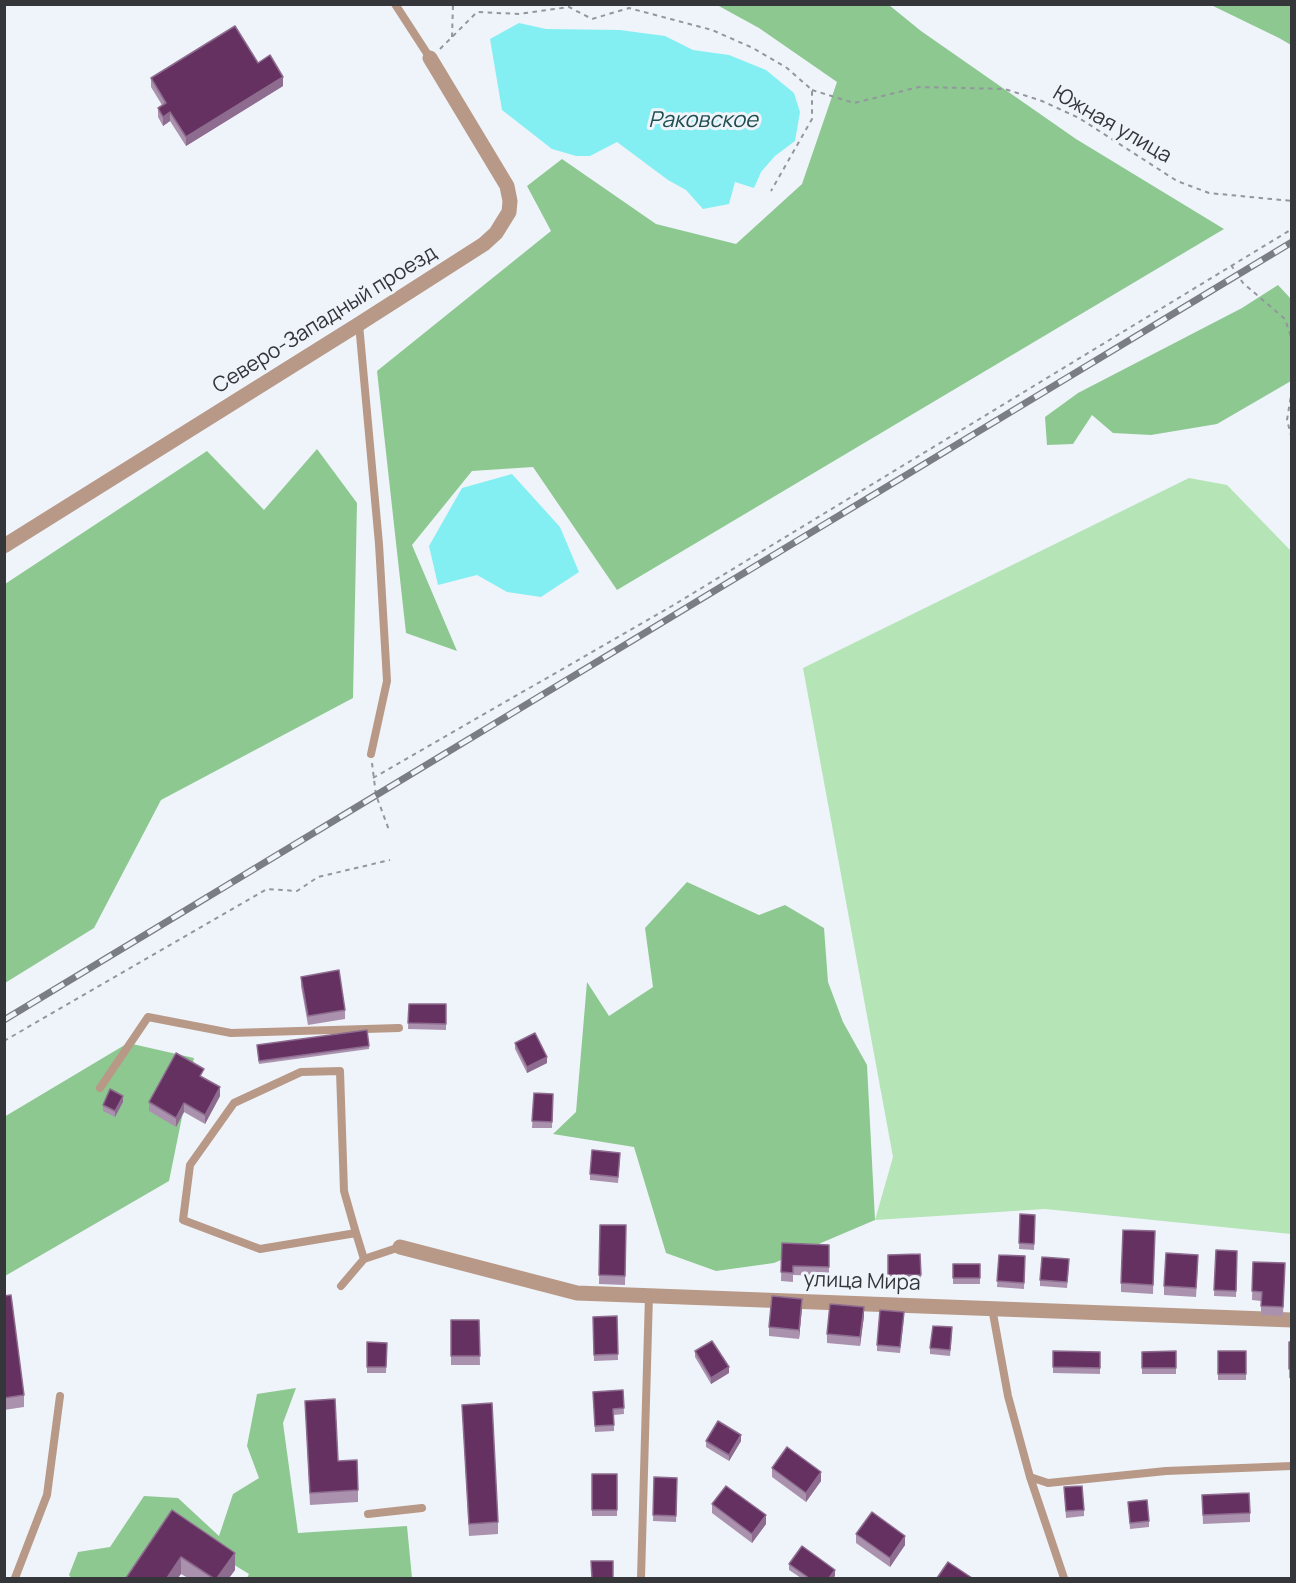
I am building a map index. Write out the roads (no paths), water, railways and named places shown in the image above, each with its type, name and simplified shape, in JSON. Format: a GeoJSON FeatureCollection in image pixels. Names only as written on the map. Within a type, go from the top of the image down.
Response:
{"type":"FeatureCollection","features":[{"type":"Feature","properties":{"kind":"street","name":"Северо-Западный проезд"},"geometry":{"type":"LineString","coordinates":[[4,546],[359,324],[484,244],[496,233],[508,212],[510,201],[507,186],[430,58]]}},
{"type":"Feature","properties":{"kind":"street","name":"улица Мира"},"geometry":{"type":"LineString","coordinates":[[400,1247],[577,1293],[1292,1320]]}},
{"type":"Feature","properties":{"kind":"lane"},"geometry":{"type":"LineString","coordinates":[[395,4],[430,58]]}},
{"type":"Feature","properties":{"kind":"lane"},"geometry":{"type":"LineString","coordinates":[[359,324],[379,544],[387,681],[371,754]]}},
{"type":"Feature","properties":{"kind":"lane"},"geometry":{"type":"LineString","coordinates":[[100,1088],[148,1017],[231,1033],[399,1028]]}},
{"type":"Feature","properties":{"kind":"lane"},"geometry":{"type":"LineString","coordinates":[[356,1233],[260,1249],[183,1220],[190,1165],[234,1103],[300,1072],[340,1071],[344,1191],[364,1259]]}},
{"type":"Feature","properties":{"kind":"lane"},"geometry":{"type":"LineString","coordinates":[[341,1286],[364,1259],[400,1247]]}},
{"type":"Feature","properties":{"kind":"lane"},"geometry":{"type":"LineString","coordinates":[[641,1578],[649,1295]]}},
{"type":"Feature","properties":{"kind":"lane"},"geometry":{"type":"LineString","coordinates":[[992,1308],[1008,1396],[1030,1477],[1064,1578]]}},
{"type":"Feature","properties":{"kind":"lane"},"geometry":{"type":"LineString","coordinates":[[15,1578],[47,1496],[60,1396]]}},
{"type":"Feature","properties":{"kind":"lane"},"geometry":{"type":"LineString","coordinates":[[1030,1477],[1048,1483],[1166,1471],[1292,1466]]}},
{"type":"Feature","properties":{"kind":"lane"},"geometry":{"type":"LineString","coordinates":[[368,1515],[422,1508]]}},
{"type":"Feature","properties":{"kind":"water","name":"Раковское"},"geometry":{"type":"Polygon","coordinates":[[[519,23],[546,29],[620,30],[665,36],[693,50],[729,55],[766,70],[794,93],[800,112],[795,141],[775,156],[761,172],[754,188],[735,182],[729,204],[703,209],[686,190],[668,180],[617,142],[590,156],[576,156],[552,149],[502,110],[490,39],[519,23]]]}},
{"type":"Feature","properties":{"kind":"water"},"geometry":{"type":"Polygon","coordinates":[[[512,474],[560,527],[579,572],[541,597],[507,592],[477,575],[438,585],[429,546],[462,488],[512,474]]]}},
{"type":"Feature","properties":{"kind":"railway"},"geometry":{"type":"LineString","coordinates":[[4,1020],[1292,242]]}}]}
